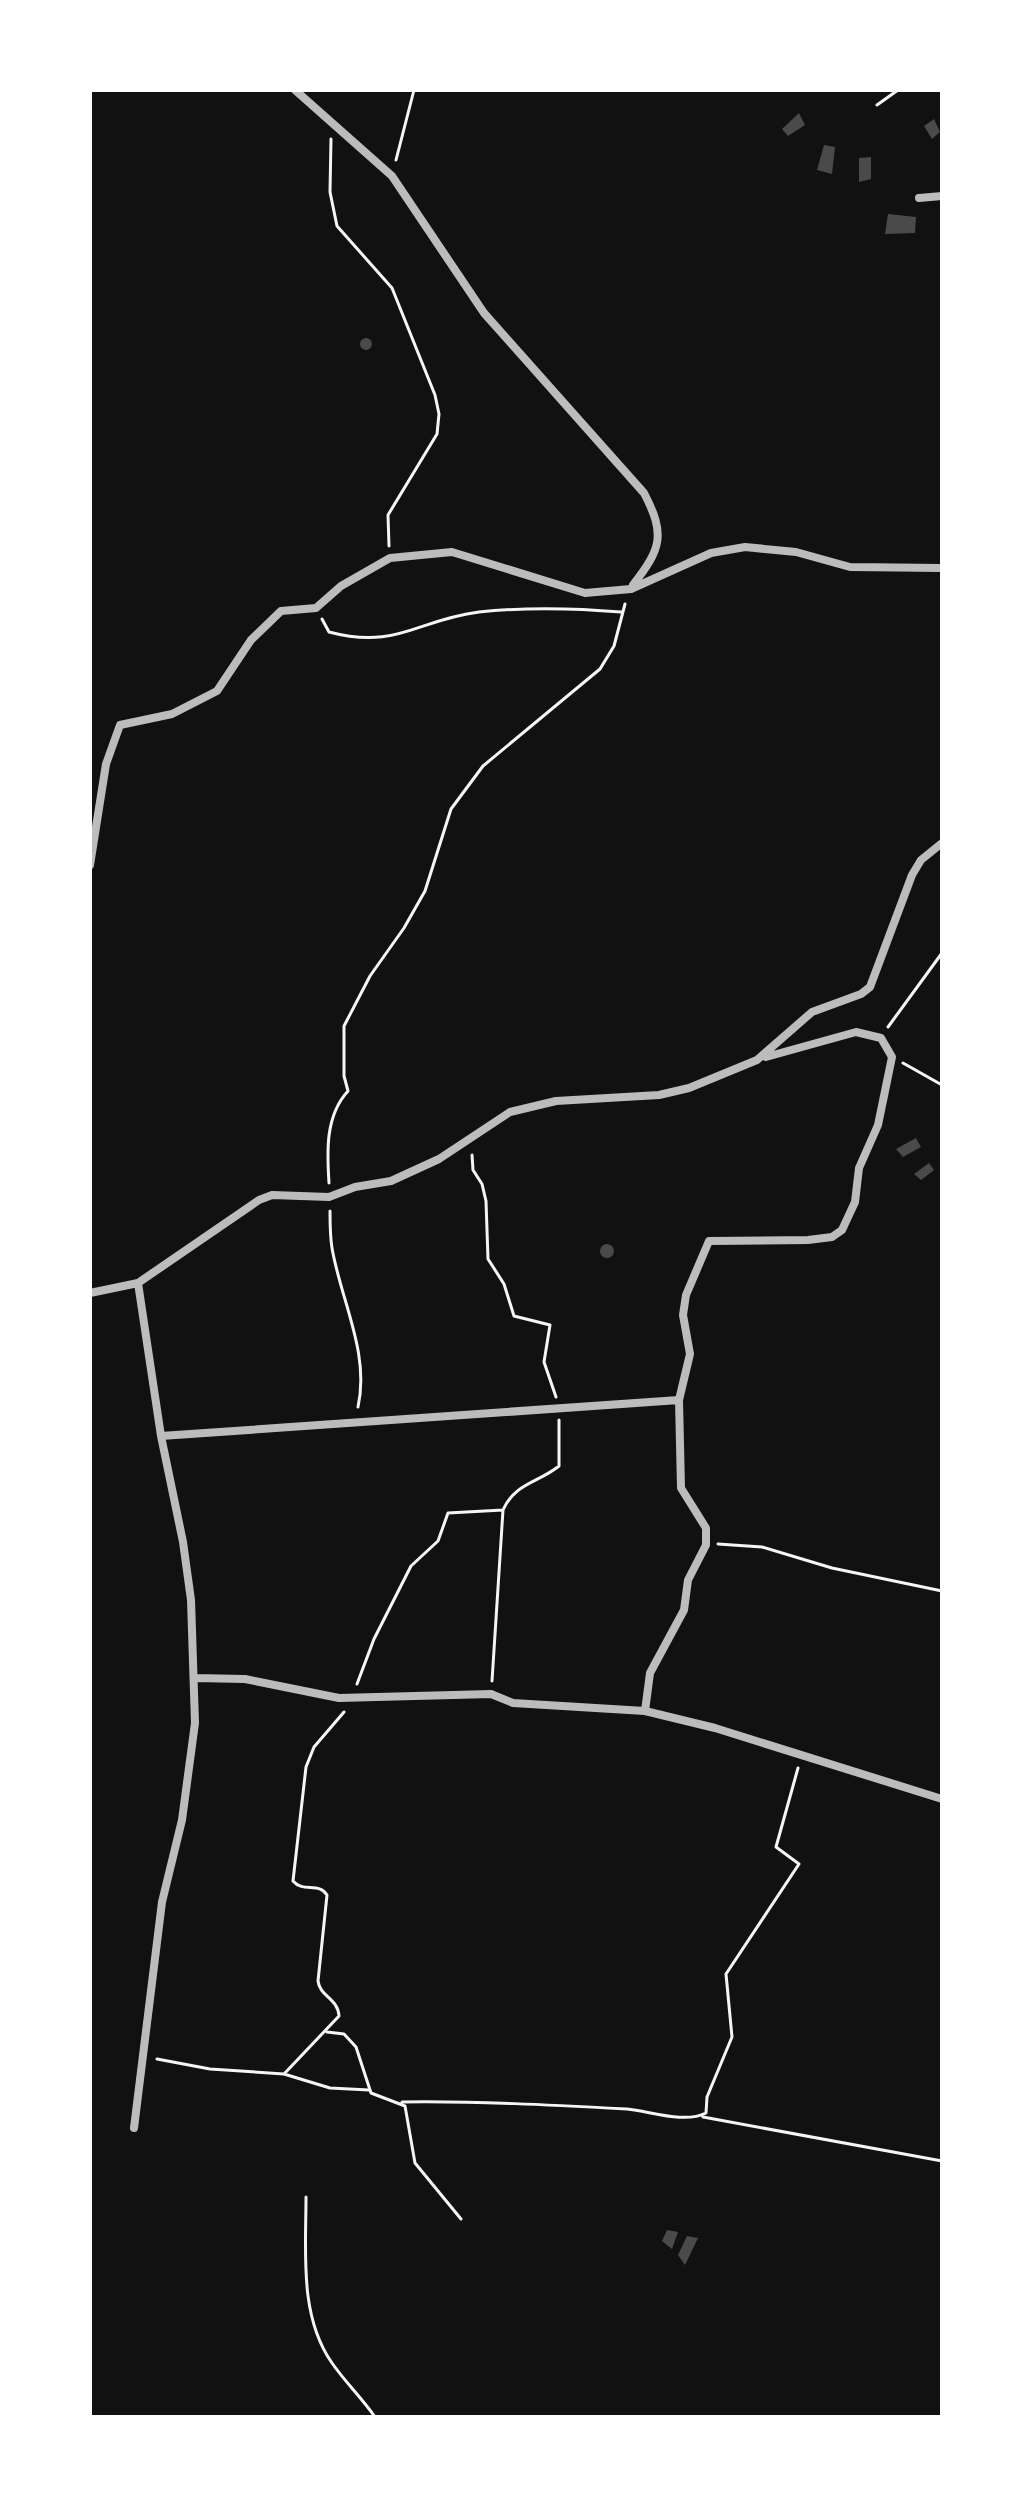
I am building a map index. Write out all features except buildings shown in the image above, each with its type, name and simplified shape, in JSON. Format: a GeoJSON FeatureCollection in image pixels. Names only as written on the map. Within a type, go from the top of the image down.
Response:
{"type":"FeatureCollection","features":[{"type":"Feature","properties":{"kind":"street"},"geometry":{"type":"LineString","coordinates":[[295,90],[392,176],[484,313],[644,493],[656,515],[657,549],[631,589]]}},
{"type":"Feature","properties":{"kind":"street"},"geometry":{"type":"LineString","coordinates":[[919,198],[942,196]]}},
{"type":"Feature","properties":{"kind":"street"},"geometry":{"type":"LineString","coordinates":[[90,865],[106,764],[120,725],[172,714],[217,691],[251,640],[281,611],[316,608],[341,586],[390,558],[452,552],[585,593],[631,589],[711,553],[745,547],[796,552],[850,567],[942,568]]}},
{"type":"Feature","properties":{"kind":"street"},"geometry":{"type":"LineString","coordinates":[[757,1060],[812,1012],[870,987],[912,875],[921,860],[942,843]]}},
{"type":"Feature","properties":{"kind":"street"},"geometry":{"type":"LineString","coordinates":[[90,1293],[138,1283],[259,1200],[272,1195],[329,1197],[355,1187],[391,1181],[472,1139],[510,1112],[556,1101],[659,1095],[689,1088],[757,1060],[846,1034],[868,1033],[881,1038],[892,1057],[878,1125],[859,1168],[855,1202],[842,1230],[832,1237],[814,1239],[709,1241],[684,1306],[690,1354],[679,1400],[681,1488],[706,1528],[706,1545],[688,1580],[684,1610],[650,1673],[645,1711]]}},
{"type":"Feature","properties":{"kind":"street"},"geometry":{"type":"LineString","coordinates":[[134,2128],[162,1902],[174,1859],[195,1723],[195,1678],[183,1542],[161,1436],[138,1283]]}},
{"type":"Feature","properties":{"kind":"street"},"geometry":{"type":"LineString","coordinates":[[161,1436],[679,1400]]}},
{"type":"Feature","properties":{"kind":"street"},"geometry":{"type":"LineString","coordinates":[[195,1678],[245,1679],[316,1696],[352,1699],[491,1694],[513,1703],[645,1711],[715,1728],[942,1799]]}},
{"type":"Feature","properties":{"kind":"path"},"geometry":{"type":"LineString","coordinates":[[392,176],[414,90]]}},
{"type":"Feature","properties":{"kind":"path"},"geometry":{"type":"LineString","coordinates":[[877,105],[898,90]]}},
{"type":"Feature","properties":{"kind":"path"},"geometry":{"type":"LineString","coordinates":[[331,121],[330,192],[337,226],[392,288],[435,395],[439,414],[437,434],[388,515],[390,558]]}},
{"type":"Feature","properties":{"kind":"path"},"geometry":{"type":"LineString","coordinates":[[355,1423],[362,1387],[348,1305],[332,1249],[329,1197],[330,1128],[341,1099],[348,1091],[342,1038],[349,1013],[425,891],[451,809],[483,766],[600,669],[614,646],[631,589]]}},
{"type":"Feature","properties":{"kind":"path"},"geometry":{"type":"LineString","coordinates":[[316,608],[329,632],[372,640],[477,613],[568,608],[622,612]]}},
{"type":"Feature","properties":{"kind":"path"},"geometry":{"type":"LineString","coordinates":[[881,1038],[942,953]]}},
{"type":"Feature","properties":{"kind":"path"},"geometry":{"type":"LineString","coordinates":[[892,1057],[942,1085]]}},
{"type":"Feature","properties":{"kind":"path"},"geometry":{"type":"LineString","coordinates":[[472,1139],[473,1170],[482,1184],[486,1201],[488,1259],[504,1284],[514,1316],[550,1325],[544,1362],[559,1408],[559,1466],[519,1487],[510,1495],[503,1510],[491,1694]]}},
{"type":"Feature","properties":{"kind":"path"},"geometry":{"type":"LineString","coordinates":[[284,2074],[327,2032],[339,2011],[318,1981],[327,1895],[319,1888],[301,1887],[293,1881],[303,1789],[310,1756],[352,1699],[374,1639],[411,1566],[438,1541],[444,1518],[453,1512],[503,1510]]}},
{"type":"Feature","properties":{"kind":"path"},"geometry":{"type":"LineString","coordinates":[[706,1545],[734,1543],[762,1547],[844,1571],[942,1591]]}},
{"type":"Feature","properties":{"kind":"path"},"geometry":{"type":"LineString","coordinates":[[699,2116],[706,2113],[707,2097],[732,2037],[726,1974],[749,1935],[798,1867],[798,1862],[776,1847],[802,1757]]}},
{"type":"Feature","properties":{"kind":"path"},"geometry":{"type":"LineString","coordinates":[[327,2032],[344,2034],[356,2047],[369,2090]]}},
{"type":"Feature","properties":{"kind":"path"},"geometry":{"type":"LineString","coordinates":[[145,2057],[210,2069],[284,2074],[330,2088],[369,2090],[402,2102],[536,2105],[699,2116],[942,2161]]}},
{"type":"Feature","properties":{"kind":"path"},"geometry":{"type":"LineString","coordinates":[[402,2102],[415,2163],[461,2219]]}},
{"type":"Feature","properties":{"kind":"path"},"geometry":{"type":"LineString","coordinates":[[306,2197],[306,2286],[315,2327],[332,2363],[375,2417]]}}]}
